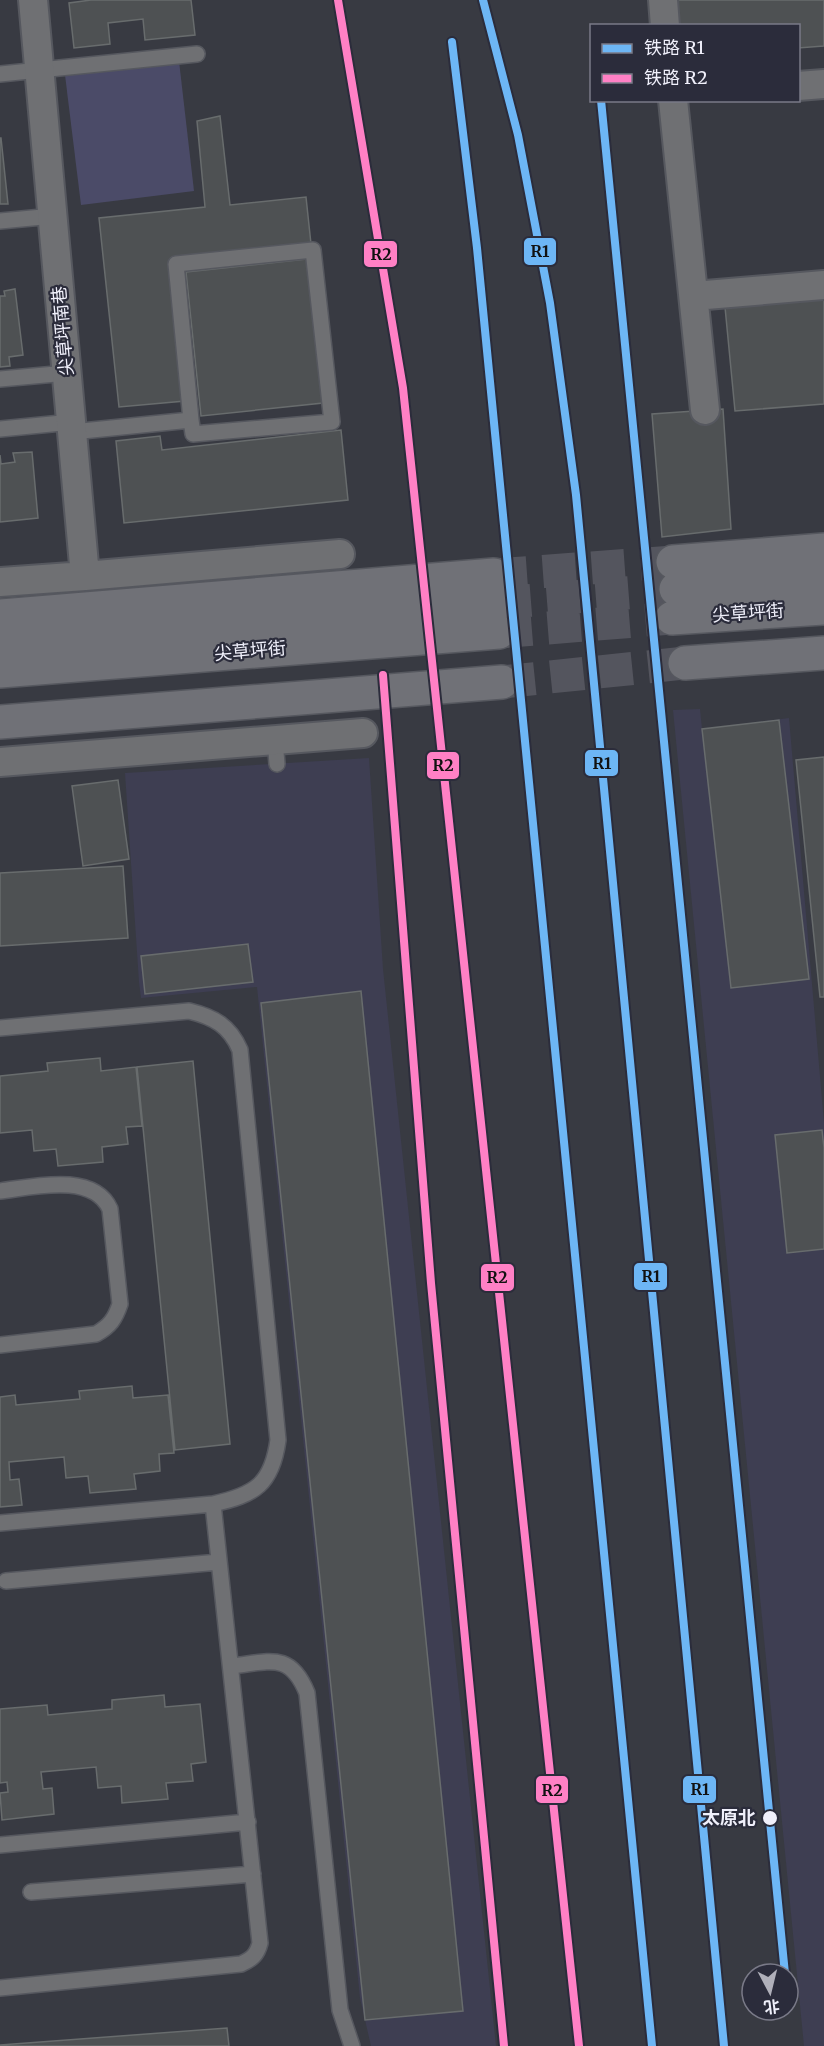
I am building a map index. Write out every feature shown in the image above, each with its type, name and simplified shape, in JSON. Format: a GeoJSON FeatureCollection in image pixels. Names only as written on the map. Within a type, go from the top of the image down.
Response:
{"type":"FeatureCollection","features":[{"type":"Feature","properties":{"kind":"main road"},"geometry":{"type":"LineString","coordinates":[[674,590],[824,550]]}},
{"type":"Feature","properties":{"kind":"main road","name":"尖草坪街"},"geometry":{"type":"LineString","coordinates":[[674,590],[824,578]]}},
{"type":"Feature","properties":{"kind":"main road","name":"尖草坪街"},"geometry":{"type":"LineString","coordinates":[[674,590],[824,608]]}},
{"type":"Feature","properties":{"kind":"main road"},"geometry":{"type":"LineString","coordinates":[[0,616],[497,603]]}},
{"type":"Feature","properties":{"kind":"main road","name":"尖草坪街"},"geometry":{"type":"LineString","coordinates":[[0,645],[497,603]]}},
{"type":"Feature","properties":{"kind":"main road","name":"尖草坪街"},"geometry":{"type":"LineString","coordinates":[[0,671],[497,603]]}},
{"type":"Feature","properties":{"kind":"main road"},"geometry":{"type":"LineString","coordinates":[[685,663],[824,653]]}},
{"type":"Feature","properties":{"kind":"main road"},"geometry":{"type":"LineString","coordinates":[[0,722],[502,682]]}},
{"type":"Feature","properties":{"kind":"street","name":"尖草坪南巷"},"geometry":{"type":"LineString","coordinates":[[33,0],[86,576]]}},
{"type":"Feature","properties":{"kind":"street"},"geometry":{"type":"LineString","coordinates":[[663,0],[665,24]]}},
{"type":"Feature","properties":{"kind":"street"},"geometry":{"type":"LineString","coordinates":[[800,86],[824,84]]}},
{"type":"Feature","properties":{"kind":"street"},"geometry":{"type":"LineString","coordinates":[[673,102],[705,411]]}},
{"type":"Feature","properties":{"kind":"street"},"geometry":{"type":"LineString","coordinates":[[694,296],[824,285]]}},
{"type":"Feature","properties":{"kind":"street"},"geometry":{"type":"LineString","coordinates":[[0,582],[340,554]]}},
{"type":"Feature","properties":{"kind":"street"},"geometry":{"type":"LineString","coordinates":[[0,762],[276,752],[363,733]]}},
{"type":"Feature","properties":{"kind":"lane"},"geometry":{"type":"LineString","coordinates":[[0,75],[197,54]]}},
{"type":"Feature","properties":{"kind":"lane"},"geometry":{"type":"LineString","coordinates":[[0,221],[53,216]]}},
{"type":"Feature","properties":{"kind":"lane"},"geometry":{"type":"LineString","coordinates":[[313,250],[332,422],[193,434],[191,420],[176,264],[313,250]]}},
{"type":"Feature","properties":{"kind":"lane"},"geometry":{"type":"LineString","coordinates":[[0,379],[67,373]]}},
{"type":"Feature","properties":{"kind":"lane"},"geometry":{"type":"LineString","coordinates":[[0,429],[191,420]]}},
{"type":"Feature","properties":{"kind":"lane"},"geometry":{"type":"LineString","coordinates":[[0,1028],[189,1011],[218,1020],[235,1039],[240,1050],[278,1440],[271,1471],[262,1484],[250,1493],[234,1500],[213,1504],[0,1523]]}},
{"type":"Feature","properties":{"kind":"lane"},"geometry":{"type":"LineString","coordinates":[[0,1191],[66,1184],[96,1192],[106,1200],[110,1209],[120,1304],[109,1326],[96,1334],[0,1345]]}},
{"type":"Feature","properties":{"kind":"lane"},"geometry":{"type":"LineString","coordinates":[[0,1988],[241,1964],[258,1953],[260,1943],[248,1822],[213,1504]]}},
{"type":"Feature","properties":{"kind":"lane"},"geometry":{"type":"LineString","coordinates":[[6,1581],[219,1562]]}},
{"type":"Feature","properties":{"kind":"lane"},"geometry":{"type":"LineString","coordinates":[[232,1666],[273,1661],[289,1665],[301,1678],[307,1693],[340,2010],[352,2046]]}},
{"type":"Feature","properties":{"kind":"lane"},"geometry":{"type":"LineString","coordinates":[[0,1845],[248,1822]]}},
{"type":"Feature","properties":{"kind":"lane"},"geometry":{"type":"LineString","coordinates":[[32,1893],[253,1874]]}},
{"type":"Feature","properties":{"kind":"shaded area"},"geometry":{"type":"Polygon","coordinates":[[[179,61],[194,191],[81,205],[65,75],[179,61]]]}},
{"type":"Feature","properties":{"kind":"shaded area","name":"太原北"},"geometry":{"type":"Polygon","coordinates":[[[700,709],[702,729],[789,718],[824,1123],[824,2046],[804,2046],[800,2005],[800,1962],[796,1962],[673,710],[700,709]]]}},
{"type":"Feature","properties":{"kind":"shaded area"},"geometry":{"type":"Polygon","coordinates":[[[369,758],[383,969],[496,2046],[371,2046],[360,1998],[257,987],[141,998],[139,982],[125,773],[369,758]]]}},
{"type":"Feature","properties":{"kind":"building"},"geometry":{"type":"Polygon","coordinates":[[[91,0],[191,0],[195,35],[145,40],[143,19],[108,23],[110,44],[74,48],[69,3],[91,0]]]}},
{"type":"Feature","properties":{"kind":"building"},"geometry":{"type":"Polygon","coordinates":[[[668,0],[824,0],[824,46],[800,48],[800,24],[671,24],[668,0]]]}},
{"type":"Feature","properties":{"kind":"building"},"geometry":{"type":"Polygon","coordinates":[[[220,116],[230,205],[306,197],[311,244],[171,258],[185,401],[119,407],[99,218],[205,207],[197,121],[220,116]]]}},
{"type":"Feature","properties":{"kind":"building"},"geometry":{"type":"Polygon","coordinates":[[[1,138],[8,204],[0,204],[1,138]]]}},
{"type":"Feature","properties":{"kind":"building"},"geometry":{"type":"Polygon","coordinates":[[[307,259],[323,403],[201,416],[186,272],[307,259]]]}},
{"type":"Feature","properties":{"kind":"building"},"geometry":{"type":"Polygon","coordinates":[[[15,289],[23,355],[9,357],[10,366],[0,367],[0,296],[5,296],[4,291],[15,289]]]}},
{"type":"Feature","properties":{"kind":"building"},"geometry":{"type":"Polygon","coordinates":[[[824,299],[824,404],[735,411],[725,307],[824,299]]]}},
{"type":"Feature","properties":{"kind":"building"},"geometry":{"type":"Polygon","coordinates":[[[723,409],[731,529],[662,537],[652,414],[723,409]]]}},
{"type":"Feature","properties":{"kind":"building"},"geometry":{"type":"Polygon","coordinates":[[[341,430],[348,500],[124,523],[116,441],[160,436],[162,450],[341,430]]]}},
{"type":"Feature","properties":{"kind":"building"},"geometry":{"type":"Polygon","coordinates":[[[32,452],[38,518],[0,522],[0,455],[1,464],[15,462],[13,453],[32,452]]]}},
{"type":"Feature","properties":{"kind":"building"},"geometry":{"type":"Polygon","coordinates":[[[779,720],[809,979],[731,988],[702,729],[779,720]]]}},
{"type":"Feature","properties":{"kind":"building"},"geometry":{"type":"Polygon","coordinates":[[[824,757],[824,997],[820,997],[796,760],[824,757]]]}},
{"type":"Feature","properties":{"kind":"building"},"geometry":{"type":"Polygon","coordinates":[[[118,780],[129,859],[83,866],[72,786],[118,780]]]}},
{"type":"Feature","properties":{"kind":"building"},"geometry":{"type":"Polygon","coordinates":[[[123,866],[128,938],[0,946],[0,873],[123,866]]]}},
{"type":"Feature","properties":{"kind":"building"},"geometry":{"type":"Polygon","coordinates":[[[248,944],[253,982],[145,994],[141,956],[248,944]]]}},
{"type":"Feature","properties":{"kind":"building"},"geometry":{"type":"Polygon","coordinates":[[[361,991],[463,2011],[365,2020],[261,1003],[361,991]]]}},
{"type":"Feature","properties":{"kind":"building"},"geometry":{"type":"Polygon","coordinates":[[[100,1058],[101,1071],[136,1067],[142,1126],[126,1127],[128,1144],[102,1147],[103,1162],[58,1166],[56,1149],[34,1151],[32,1130],[0,1133],[0,1076],[48,1071],[47,1063],[100,1058]]]}},
{"type":"Feature","properties":{"kind":"building"},"geometry":{"type":"Polygon","coordinates":[[[193,1061],[230,1444],[175,1450],[137,1067],[193,1061]]]}},
{"type":"Feature","properties":{"kind":"building"},"geometry":{"type":"Polygon","coordinates":[[[822,1130],[824,1249],[787,1253],[775,1135],[822,1130]]]}},
{"type":"Feature","properties":{"kind":"building"},"geometry":{"type":"Polygon","coordinates":[[[132,1386],[133,1398],[168,1395],[174,1453],[159,1454],[160,1471],[134,1474],[136,1489],[90,1493],[88,1476],[66,1478],[64,1457],[9,1462],[10,1480],[19,1479],[22,1505],[0,1507],[0,1397],[15,1395],[16,1405],[80,1399],[79,1391],[132,1386]]]}},
{"type":"Feature","properties":{"kind":"building"},"geometry":{"type":"Polygon","coordinates":[[[164,1695],[165,1707],[200,1704],[206,1762],[191,1764],[193,1781],[166,1783],[168,1799],[122,1803],[121,1786],[98,1788],[96,1767],[41,1772],[43,1789],[52,1788],[54,1814],[2,1820],[0,1793],[8,1792],[7,1782],[0,1783],[0,1709],[47,1705],[48,1715],[112,1709],[112,1700],[164,1695]]]}},
{"type":"Feature","properties":{"kind":"building"},"geometry":{"type":"Polygon","coordinates":[[[227,2028],[229,2046],[0,2046],[0,2045],[227,2028]]]}},
{"type":"Feature","properties":{"kind":"tunnel"},"geometry":{"type":"LineString","coordinates":[[494,575],[673,562]]}},
{"type":"Feature","properties":{"kind":"tunnel"},"geometry":{"type":"LineString","coordinates":[[498,603],[676,589]]}},
{"type":"Feature","properties":{"kind":"tunnel"},"geometry":{"type":"LineString","coordinates":[[499,632],[672,618]]}},
{"type":"Feature","properties":{"kind":"tunnel"},"geometry":{"type":"LineString","coordinates":[[502,682],[685,663]]}},
{"type":"Feature","properties":{"kind":"rail line","name":"R2"},"geometry":{"type":"LineString","coordinates":[[338,0],[403,388],[579,2046]]}},
{"type":"Feature","properties":{"kind":"rail line","name":"R1"},"geometry":{"type":"LineString","coordinates":[[483,0],[518,135],[550,303],[576,495],[724,2046]]}},
{"type":"Feature","properties":{"kind":"rail line","name":"R1"},"geometry":{"type":"LineString","coordinates":[[452,42],[477,248],[652,2046]]}},
{"type":"Feature","properties":{"kind":"rail line","name":"R1"},"geometry":{"type":"LineString","coordinates":[[601,102],[784,1962]]}},
{"type":"Feature","properties":{"kind":"rail line","name":"R2"},"geometry":{"type":"LineString","coordinates":[[383,675],[431,1283],[504,2046]]}},
{"type":"Feature","properties":{"kind":"place","name":"太原北"},"geometry":{"type":"Point","coordinates":[770,1818]}}]}
